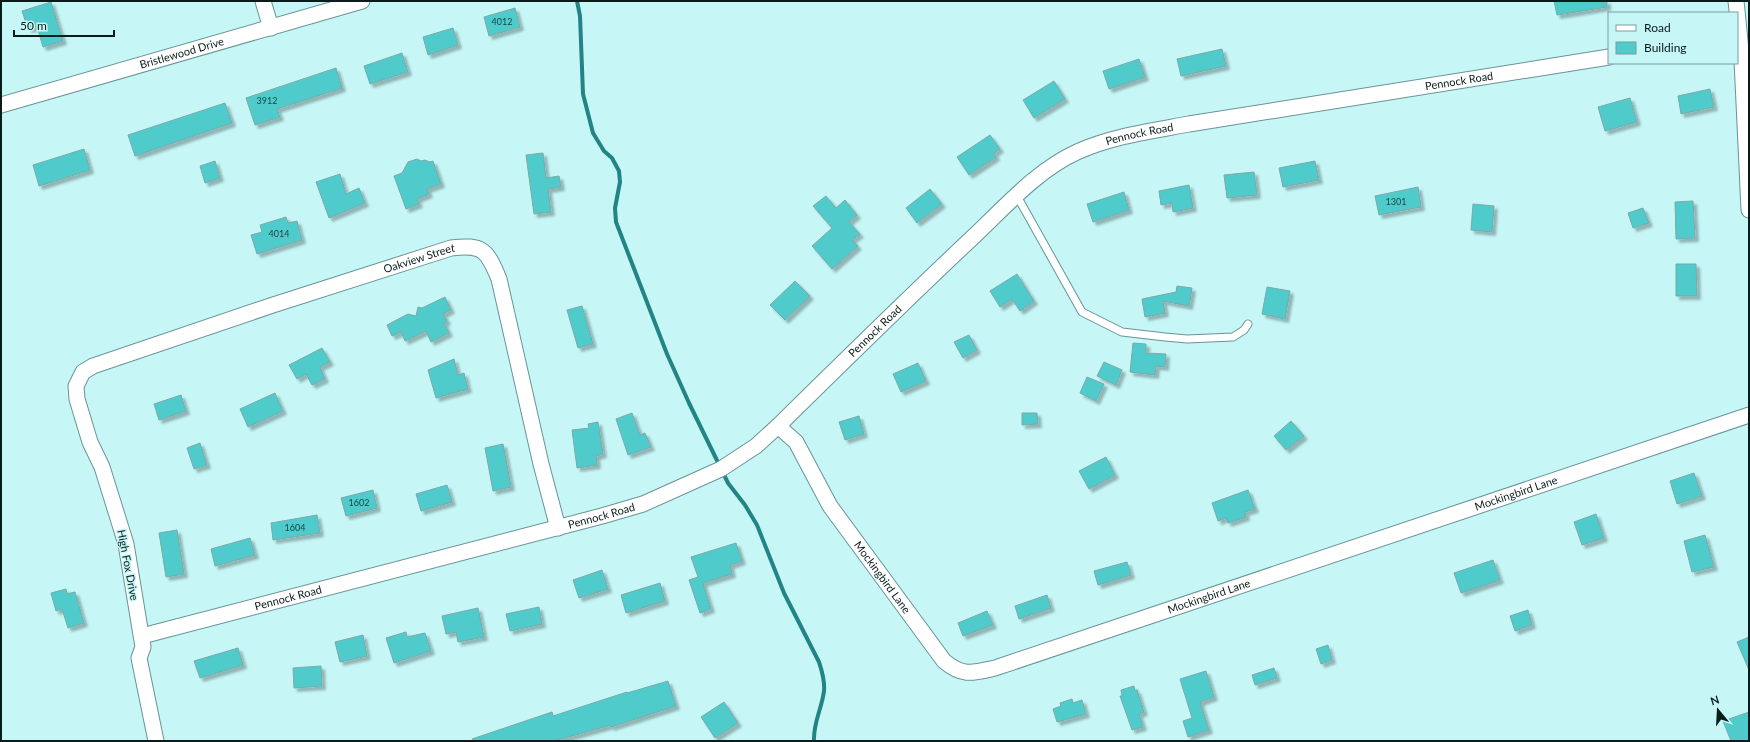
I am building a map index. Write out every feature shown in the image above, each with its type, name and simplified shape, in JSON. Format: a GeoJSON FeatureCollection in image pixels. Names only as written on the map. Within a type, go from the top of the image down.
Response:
{"type":"FeatureCollection","features":[{"type":"Feature","properties":{"kind":"street"},"geometry":{"type":"LineString","coordinates":[[263,1],[271,28]]}},
{"type":"Feature","properties":{"kind":"street","name":"Bristlewood Drive"},"geometry":{"type":"LineString","coordinates":[[1,105],[362,1]]}},
{"type":"Feature","properties":{"kind":"street"},"geometry":{"type":"LineString","coordinates":[[1736,1],[1738,12]]}},
{"type":"Feature","properties":{"kind":"street"},"geometry":{"type":"LineString","coordinates":[[1738,13],[1742,36],[1749,210]]}},
{"type":"Feature","properties":{"kind":"street","name":"Pennock Road"},"geometry":{"type":"LineString","coordinates":[[142,636],[558,528],[643,504],[721,469],[756,446],[778,426],[920,286],[1017,196],[1051,168],[1076,152],[1126,135],[1608,57]]}},
{"type":"Feature","properties":{"kind":"street","name":"Oakview Street"},"geometry":{"type":"LineString","coordinates":[[83,372],[93,366],[122,356],[318,290],[451,248],[464,246],[476,248],[486,252],[499,279],[541,464],[558,528]]}},
{"type":"Feature","properties":{"kind":"street","name":"High Fox Drive"},"geometry":{"type":"LineString","coordinates":[[83,372],[76,386],[77,399],[90,442],[102,467],[126,544],[142,636],[143,647],[140,658],[156,741]]}},
{"type":"Feature","properties":{"kind":"street","name":"Mockingbird Lane"},"geometry":{"type":"LineString","coordinates":[[778,426],[796,442],[830,506],[944,661],[952,668],[962,673],[968,673],[1003,665],[1749,415]]}},
{"type":"Feature","properties":{"kind":"lane"},"geometry":{"type":"LineString","coordinates":[[1017,196],[1082,312],[1122,332],[1187,339],[1233,337],[1244,330],[1248,324]]}},
{"type":"Feature","properties":{"kind":"building"},"geometry":{"type":"Polygon","coordinates":[[[1554,1],[1607,1],[1607,7],[1557,15],[1554,1]]]}},
{"type":"Feature","properties":{"kind":"building"},"geometry":{"type":"Polygon","coordinates":[[[51,2],[63,41],[43,47],[37,27],[28,29],[22,11],[51,2]]]}},
{"type":"Feature","properties":{"kind":"building"},"geometry":{"type":"Polygon","coordinates":[[[515,8],[520,27],[489,36],[484,17],[515,8]]]}},
{"type":"Feature","properties":{"kind":"building"},"geometry":{"type":"Polygon","coordinates":[[[453,28],[458,45],[428,55],[423,37],[453,28]]]}},
{"type":"Feature","properties":{"kind":"building"},"geometry":{"type":"Polygon","coordinates":[[[1222,49],[1226,66],[1181,76],[1177,59],[1222,49]]]}},
{"type":"Feature","properties":{"kind":"building"},"geometry":{"type":"Polygon","coordinates":[[[402,53],[408,72],[370,84],[364,66],[402,53]]]}},
{"type":"Feature","properties":{"kind":"building"},"geometry":{"type":"Polygon","coordinates":[[[1139,59],[1145,77],[1109,89],[1103,71],[1139,59]]]}},
{"type":"Feature","properties":{"kind":"building"},"geometry":{"type":"Polygon","coordinates":[[[336,68],[342,88],[277,109],[280,117],[255,125],[246,98],[336,68]]]}},
{"type":"Feature","properties":{"kind":"building"},"geometry":{"type":"Polygon","coordinates":[[[1054,81],[1065,99],[1034,118],[1023,100],[1054,81]]]}},
{"type":"Feature","properties":{"kind":"building"},"geometry":{"type":"Polygon","coordinates":[[[1710,89],[1714,107],[1681,114],[1678,96],[1710,89]]]}},
{"type":"Feature","properties":{"kind":"building"},"geometry":{"type":"Polygon","coordinates":[[[1630,98],[1637,122],[1605,131],[1598,107],[1630,98]]]}},
{"type":"Feature","properties":{"kind":"building"},"geometry":{"type":"Polygon","coordinates":[[[225,103],[232,123],[135,156],[128,135],[225,103]]]}},
{"type":"Feature","properties":{"kind":"building"},"geometry":{"type":"Polygon","coordinates":[[[990,135],[1000,149],[994,153],[996,157],[969,175],[957,157],[990,135]]]}},
{"type":"Feature","properties":{"kind":"building"},"geometry":{"type":"Polygon","coordinates":[[[84,149],[90,170],[39,186],[33,165],[84,149]]]}},
{"type":"Feature","properties":{"kind":"building"},"geometry":{"type":"Polygon","coordinates":[[[543,153],[546,178],[559,176],[561,187],[548,189],[551,212],[534,214],[526,155],[543,153]]]}},
{"type":"Feature","properties":{"kind":"building"},"geometry":{"type":"Polygon","coordinates":[[[417,159],[421,161],[433,161],[441,184],[427,189],[429,194],[417,199],[419,204],[406,209],[394,176],[402,173],[408,162],[417,159]]]}},
{"type":"Feature","properties":{"kind":"building"},"geometry":{"type":"Polygon","coordinates":[[[215,161],[220,178],[205,183],[200,166],[215,161]]]}},
{"type":"Feature","properties":{"kind":"building"},"geometry":{"type":"Polygon","coordinates":[[[1315,161],[1319,180],[1283,187],[1279,168],[1315,161]]]}},
{"type":"Feature","properties":{"kind":"building"},"geometry":{"type":"Polygon","coordinates":[[[1254,172],[1257,195],[1227,198],[1224,175],[1254,172]]]}},
{"type":"Feature","properties":{"kind":"building"},"geometry":{"type":"Polygon","coordinates":[[[340,174],[346,194],[359,188],[365,203],[329,218],[316,182],[340,174]]]}},
{"type":"Feature","properties":{"kind":"building"},"geometry":{"type":"Polygon","coordinates":[[[1189,185],[1193,208],[1173,212],[1172,203],[1161,205],[1159,191],[1189,185]]]}},
{"type":"Feature","properties":{"kind":"building"},"geometry":{"type":"Polygon","coordinates":[[[1418,187],[1421,207],[1379,215],[1375,196],[1418,187]]]}},
{"type":"Feature","properties":{"kind":"building"},"geometry":{"type":"Polygon","coordinates":[[[930,189],[942,204],[917,223],[906,208],[930,189]]]}},
{"type":"Feature","properties":{"kind":"building"},"geometry":{"type":"Polygon","coordinates":[[[1124,192],[1129,210],[1093,222],[1087,204],[1124,192]]]}},
{"type":"Feature","properties":{"kind":"building"},"geometry":{"type":"Polygon","coordinates":[[[826,196],[836,208],[845,200],[857,215],[849,222],[860,234],[852,240],[858,246],[832,269],[812,246],[832,228],[813,206],[826,196]]]}},
{"type":"Feature","properties":{"kind":"building"},"geometry":{"type":"Polygon","coordinates":[[[1693,201],[1695,238],[1676,239],[1675,202],[1693,201]]]}},
{"type":"Feature","properties":{"kind":"building"},"geometry":{"type":"Polygon","coordinates":[[[1473,204],[1494,206],[1492,232],[1471,230],[1473,204]]]}},
{"type":"Feature","properties":{"kind":"building"},"geometry":{"type":"Polygon","coordinates":[[[1643,208],[1649,223],[1633,228],[1628,213],[1643,208]]]}},
{"type":"Feature","properties":{"kind":"building"},"geometry":{"type":"Polygon","coordinates":[[[286,217],[288,223],[297,221],[302,240],[257,254],[251,235],[262,232],[260,225],[286,217]]]}},
{"type":"Feature","properties":{"kind":"building"},"geometry":{"type":"Polygon","coordinates":[[[1676,264],[1696,264],[1697,296],[1676,296],[1676,264]]]}},
{"type":"Feature","properties":{"kind":"building"},"geometry":{"type":"Polygon","coordinates":[[[1017,274],[1034,301],[1020,311],[1012,299],[1000,307],[990,291],[1017,274]]]}},
{"type":"Feature","properties":{"kind":"building"},"geometry":{"type":"Polygon","coordinates":[[[795,281],[810,296],[785,320],[770,305],[795,281]]]}},
{"type":"Feature","properties":{"kind":"building"},"geometry":{"type":"Polygon","coordinates":[[[1177,286],[1192,288],[1189,306],[1163,301],[1165,313],[1145,317],[1142,299],[1176,292],[1177,286]]]}},
{"type":"Feature","properties":{"kind":"building"},"geometry":{"type":"Polygon","coordinates":[[[1267,287],[1290,291],[1285,319],[1262,314],[1267,287]]]}},
{"type":"Feature","properties":{"kind":"building"},"geometry":{"type":"Polygon","coordinates":[[[445,297],[451,310],[443,314],[447,321],[444,323],[449,333],[431,342],[426,331],[405,341],[401,332],[392,336],[387,325],[408,314],[416,316],[418,307],[422,308],[445,297]]]}},
{"type":"Feature","properties":{"kind":"building"},"geometry":{"type":"Polygon","coordinates":[[[582,306],[593,344],[578,348],[567,310],[582,306]]]}},
{"type":"Feature","properties":{"kind":"building"},"geometry":{"type":"Polygon","coordinates":[[[969,335],[977,350],[963,358],[954,342],[969,335]]]}},
{"type":"Feature","properties":{"kind":"building"},"geometry":{"type":"Polygon","coordinates":[[[1133,343],[1146,344],[1146,353],[1166,354],[1165,367],[1156,366],[1155,375],[1130,372],[1133,343]]]}},
{"type":"Feature","properties":{"kind":"building"},"geometry":{"type":"Polygon","coordinates":[[[322,348],[330,362],[320,367],[325,379],[312,385],[306,374],[297,379],[289,365],[322,348]]]}},
{"type":"Feature","properties":{"kind":"building"},"geometry":{"type":"Polygon","coordinates":[[[454,359],[458,375],[464,373],[468,389],[436,398],[428,370],[454,359]]]}},
{"type":"Feature","properties":{"kind":"building"},"geometry":{"type":"Polygon","coordinates":[[[1104,362],[1122,370],[1116,385],[1097,376],[1104,362]]]}},
{"type":"Feature","properties":{"kind":"building"},"geometry":{"type":"Polygon","coordinates":[[[918,363],[926,381],[901,392],[893,374],[918,363]]]}},
{"type":"Feature","properties":{"kind":"building"},"geometry":{"type":"Polygon","coordinates":[[[1087,377],[1104,384],[1096,401],[1080,393],[1087,377]]]}},
{"type":"Feature","properties":{"kind":"building"},"geometry":{"type":"Polygon","coordinates":[[[275,393],[283,411],[248,427],[240,409],[275,393]]]}},
{"type":"Feature","properties":{"kind":"building"},"geometry":{"type":"Polygon","coordinates":[[[181,395],[186,411],[159,420],[154,404],[181,395]]]}},
{"type":"Feature","properties":{"kind":"building"},"geometry":{"type":"Polygon","coordinates":[[[632,413],[640,435],[645,433],[651,447],[628,455],[616,419],[632,413]]]}},
{"type":"Feature","properties":{"kind":"building"},"geometry":{"type":"Polygon","coordinates":[[[1022,413],[1037,413],[1038,424],[1022,425],[1022,413]]]}},
{"type":"Feature","properties":{"kind":"building"},"geometry":{"type":"Polygon","coordinates":[[[859,416],[864,434],[845,440],[839,422],[859,416]]]}},
{"type":"Feature","properties":{"kind":"building"},"geometry":{"type":"Polygon","coordinates":[[[1291,421],[1304,436],[1286,450],[1274,436],[1291,421]]]}},
{"type":"Feature","properties":{"kind":"building"},"geometry":{"type":"Polygon","coordinates":[[[598,422],[603,454],[596,456],[597,465],[577,468],[572,430],[589,428],[588,424],[598,422]]]}},
{"type":"Feature","properties":{"kind":"building"},"geometry":{"type":"Polygon","coordinates":[[[200,443],[207,465],[194,469],[187,448],[200,443]]]}},
{"type":"Feature","properties":{"kind":"building"},"geometry":{"type":"Polygon","coordinates":[[[503,444],[511,487],[493,491],[485,448],[503,444]]]}},
{"type":"Feature","properties":{"kind":"building"},"geometry":{"type":"Polygon","coordinates":[[[1106,457],[1115,475],[1089,489],[1079,471],[1106,457]]]}},
{"type":"Feature","properties":{"kind":"building"},"geometry":{"type":"Polygon","coordinates":[[[1694,473],[1702,496],[1677,504],[1670,481],[1694,473]]]}},
{"type":"Feature","properties":{"kind":"building"},"geometry":{"type":"Polygon","coordinates":[[[447,485],[452,502],[421,511],[416,494],[447,485]]]}},
{"type":"Feature","properties":{"kind":"building"},"geometry":{"type":"Polygon","coordinates":[[[373,490],[377,508],[346,516],[341,498],[373,490]]]}},
{"type":"Feature","properties":{"kind":"building"},"geometry":{"type":"Polygon","coordinates":[[[1248,490],[1255,509],[1245,512],[1246,517],[1228,523],[1226,518],[1218,521],[1212,503],[1248,490]]]}},
{"type":"Feature","properties":{"kind":"building"},"geometry":{"type":"Polygon","coordinates":[[[1596,514],[1604,538],[1582,545],[1574,522],[1596,514]]]}},
{"type":"Feature","properties":{"kind":"building"},"geometry":{"type":"Polygon","coordinates":[[[317,515],[320,533],[273,540],[271,523],[317,515]]]}},
{"type":"Feature","properties":{"kind":"building"},"geometry":{"type":"Polygon","coordinates":[[[177,530],[184,574],[166,577],[159,533],[177,530]]]}},
{"type":"Feature","properties":{"kind":"building"},"geometry":{"type":"Polygon","coordinates":[[[1705,535],[1714,567],[1692,572],[1684,541],[1705,535]]]}},
{"type":"Feature","properties":{"kind":"building"},"geometry":{"type":"Polygon","coordinates":[[[250,538],[255,555],[215,566],[211,549],[250,538]]]}},
{"type":"Feature","properties":{"kind":"building"},"geometry":{"type":"Polygon","coordinates":[[[736,543],[742,561],[730,565],[732,574],[703,583],[711,609],[700,613],[689,580],[698,577],[691,557],[736,543]]]}},
{"type":"Feature","properties":{"kind":"building"},"geometry":{"type":"Polygon","coordinates":[[[1493,560],[1500,580],[1461,593],[1454,573],[1493,560]]]}},
{"type":"Feature","properties":{"kind":"building"},"geometry":{"type":"Polygon","coordinates":[[[1127,562],[1131,575],[1098,585],[1094,571],[1127,562]]]}},
{"type":"Feature","properties":{"kind":"building"},"geometry":{"type":"Polygon","coordinates":[[[602,570],[608,589],[579,598],[573,580],[602,570]]]}},
{"type":"Feature","properties":{"kind":"building"},"geometry":{"type":"Polygon","coordinates":[[[660,583],[665,601],[626,613],[621,595],[660,583]]]}},
{"type":"Feature","properties":{"kind":"building"},"geometry":{"type":"Polygon","coordinates":[[[66,589],[67,594],[75,592],[84,623],[68,628],[62,609],[56,611],[51,593],[66,589]]]}},
{"type":"Feature","properties":{"kind":"building"},"geometry":{"type":"Polygon","coordinates":[[[1047,595],[1051,608],[1019,619],[1015,606],[1047,595]]]}},
{"type":"Feature","properties":{"kind":"building"},"geometry":{"type":"Polygon","coordinates":[[[539,607],[542,624],[510,631],[506,614],[539,607]]]}},
{"type":"Feature","properties":{"kind":"building"},"geometry":{"type":"Polygon","coordinates":[[[478,608],[484,637],[458,642],[456,632],[446,634],[442,616],[478,608]]]}},
{"type":"Feature","properties":{"kind":"building"},"geometry":{"type":"Polygon","coordinates":[[[1528,610],[1532,625],[1515,631],[1510,616],[1528,610]]]}},
{"type":"Feature","properties":{"kind":"building"},"geometry":{"type":"Polygon","coordinates":[[[987,611],[993,625],[963,636],[958,623],[987,611]]]}},
{"type":"Feature","properties":{"kind":"building"},"geometry":{"type":"Polygon","coordinates":[[[406,632],[407,637],[425,633],[431,651],[394,663],[386,638],[406,632]]]}},
{"type":"Feature","properties":{"kind":"building"},"geometry":{"type":"Polygon","coordinates":[[[363,635],[367,656],[340,662],[335,642],[363,635]]]}},
{"type":"Feature","properties":{"kind":"building"},"geometry":{"type":"Polygon","coordinates":[[[1749,637],[1749,670],[1737,642],[1749,637]]]}},
{"type":"Feature","properties":{"kind":"building"},"geometry":{"type":"Polygon","coordinates":[[[1328,645],[1332,660],[1321,664],[1316,649],[1328,645]]]}},
{"type":"Feature","properties":{"kind":"building"},"geometry":{"type":"Polygon","coordinates":[[[238,648],[243,665],[200,678],[194,661],[238,648]]]}},
{"type":"Feature","properties":{"kind":"building"},"geometry":{"type":"Polygon","coordinates":[[[321,666],[322,686],[294,688],[293,668],[321,666]]]}},
{"type":"Feature","properties":{"kind":"building"},"geometry":{"type":"Polygon","coordinates":[[[1274,668],[1277,678],[1255,685],[1252,675],[1274,668]]]}},
{"type":"Feature","properties":{"kind":"building"},"geometry":{"type":"Polygon","coordinates":[[[1206,671],[1214,697],[1200,702],[1209,730],[1188,737],[1183,721],[1192,718],[1180,679],[1206,671]]]}},
{"type":"Feature","properties":{"kind":"building"},"geometry":{"type":"Polygon","coordinates":[[[668,681],[676,706],[611,727],[611,725],[554,741],[473,741],[472,739],[552,712],[553,716],[627,692],[668,681]]]}},
{"type":"Feature","properties":{"kind":"building"},"geometry":{"type":"Polygon","coordinates":[[[1134,686],[1135,691],[1137,690],[1144,712],[1139,714],[1143,727],[1132,730],[1120,696],[1122,696],[1121,690],[1134,686]]]}},
{"type":"Feature","properties":{"kind":"building"},"geometry":{"type":"Polygon","coordinates":[[[1072,699],[1073,703],[1082,700],[1086,714],[1057,722],[1053,709],[1061,706],[1060,703],[1072,699]]]}},
{"type":"Feature","properties":{"kind":"building"},"geometry":{"type":"Polygon","coordinates":[[[724,702],[738,723],[715,738],[701,717],[724,702]]]}},
{"type":"Feature","properties":{"kind":"building"},"geometry":{"type":"Polygon","coordinates":[[[1749,712],[1749,741],[1731,741],[1723,721],[1749,712]]]}},
{"type":"Feature","properties":{"kind":"waterway"},"geometry":{"type":"LineString","coordinates":[[577,1],[580,16],[583,94],[593,133],[604,151],[612,158],[619,171],[620,182],[615,208],[616,222],[667,354],[689,403],[728,483],[745,505],[757,525],[784,593],[819,662],[824,680],[824,691],[816,722],[814,741]]}}]}
